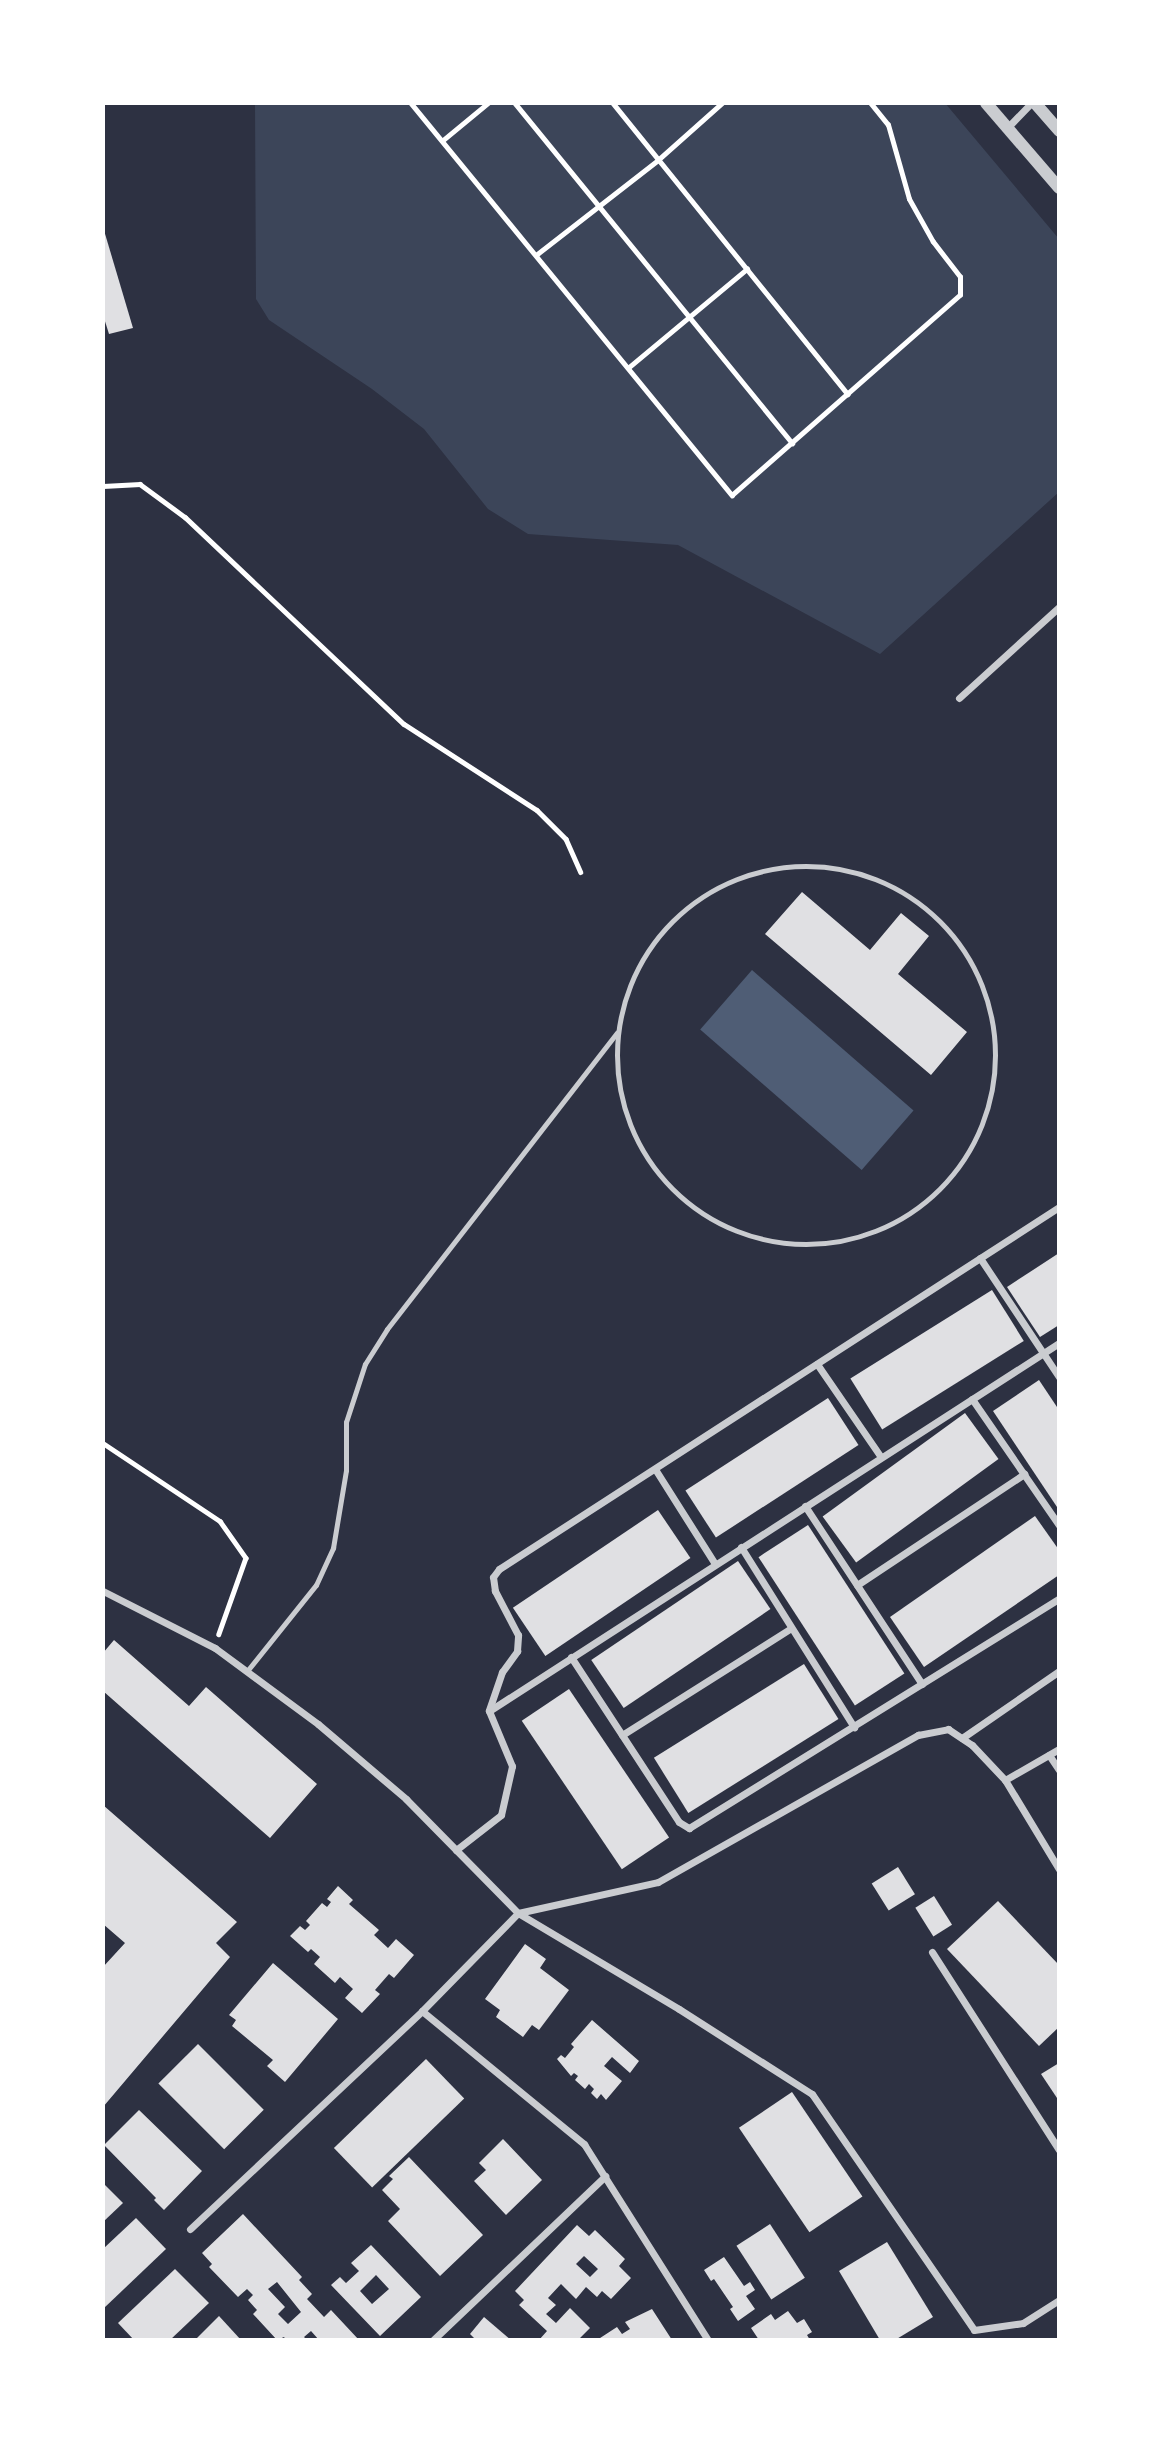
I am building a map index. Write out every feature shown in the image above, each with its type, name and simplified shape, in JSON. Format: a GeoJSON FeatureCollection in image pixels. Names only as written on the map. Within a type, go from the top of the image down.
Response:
{"type":"FeatureCollection","features":[{"type":"Feature","properties":{"kind":"street"},"geometry":{"type":"LineString","coordinates":[[986,103],[1059,188]]}},
{"type":"Feature","properties":{"kind":"street"},"geometry":{"type":"LineString","coordinates":[[1007,128],[1033,103],[1059,131]]}},
{"type":"Feature","properties":{"kind":"street"},"geometry":{"type":"LineString","coordinates":[[959,698],[1059,607]]}},
{"type":"Feature","properties":{"kind":"street"},"geometry":{"type":"LineString","coordinates":[[456,1850],[501,1815],[512,1766],[489,1711],[502,1672],[517,1651],[518,1635],[495,1591],[493,1577],[499,1569],[1059,1207]]}},
{"type":"Feature","properties":{"kind":"street"},"geometry":{"type":"LineString","coordinates":[[980,1258],[1059,1377]]}},
{"type":"Feature","properties":{"kind":"street"},"geometry":{"type":"LineString","coordinates":[[489,1711],[1059,1343]]}},
{"type":"Feature","properties":{"kind":"street"},"geometry":{"type":"LineString","coordinates":[[817,1363],[881,1457]]}},
{"type":"Feature","properties":{"kind":"street"},"geometry":{"type":"LineString","coordinates":[[972,1399],[1059,1525]]}},
{"type":"Feature","properties":{"kind":"street"},"geometry":{"type":"LineString","coordinates":[[655,1469],[715,1564]]}},
{"type":"Feature","properties":{"kind":"street"},"geometry":{"type":"LineString","coordinates":[[857,1585],[1024,1474]]}},
{"type":"Feature","properties":{"kind":"street"},"geometry":{"type":"LineString","coordinates":[[806,1506],[922,1684]]}},
{"type":"Feature","properties":{"kind":"street"},"geometry":{"type":"LineString","coordinates":[[741,1547],[854,1727]]}},
{"type":"Feature","properties":{"kind":"street"},"geometry":{"type":"LineString","coordinates":[[103,1591],[215,1648],[318,1724],[406,1799],[518,1913],[679,2009],[812,2094],[974,2330],[1023,2323],[1059,2300]]}},
{"type":"Feature","properties":{"kind":"street"},"geometry":{"type":"LineString","coordinates":[[571,1657],[679,1822],[689,1828],[1059,1600]]}},
{"type":"Feature","properties":{"kind":"street"},"geometry":{"type":"LineString","coordinates":[[622,1735],[791,1628]]}},
{"type":"Feature","properties":{"kind":"street"},"geometry":{"type":"LineString","coordinates":[[962,1738],[1059,1671]]}},
{"type":"Feature","properties":{"kind":"street"},"geometry":{"type":"LineString","coordinates":[[190,2229],[422,2011],[518,1913],[658,1882],[918,1735],[948,1729],[962,1738],[1005,1780],[1059,1869]]}},
{"type":"Feature","properties":{"kind":"street"},"geometry":{"type":"LineString","coordinates":[[1005,1780],[1059,1749]]}},
{"type":"Feature","properties":{"kind":"street"},"geometry":{"type":"LineString","coordinates":[[1049,1755],[1059,1770]]}},
{"type":"Feature","properties":{"kind":"street"},"geometry":{"type":"LineString","coordinates":[[932,1952],[1059,2150]]}},
{"type":"Feature","properties":{"kind":"street"},"geometry":{"type":"LineString","coordinates":[[422,2011],[584,2144],[708,2340]]}},
{"type":"Feature","properties":{"kind":"street"},"geometry":{"type":"LineString","coordinates":[[433,2340],[605,2176]]}},
{"type":"Feature","properties":{"kind":"lane"},"geometry":{"type":"LineString","coordinates":[[247,1671],[316,1585],[333,1548],[346,1470],[346,1422],[365,1364],[387,1329],[617,1033],[633,979],[656,940],[679,915],[706,894],[736,879],[769,869],[803,865],[836,867],[869,875],[900,889],[928,908],[952,933],[972,961],[986,991],[994,1024],[996,1058],[992,1092],[982,1125],[967,1155],[946,1182],[921,1205],[892,1223],[860,1236],[827,1243],[793,1244],[749,1235],[698,1211],[672,1189],[650,1163],[634,1134],[622,1101],[617,1068],[617,1033]]}},
{"type":"Feature","properties":{"kind":"path"},"geometry":{"type":"LineString","coordinates":[[411,103],[732,495],[960,295],[960,277],[933,242],[909,199],[888,125],[870,103]]}},
{"type":"Feature","properties":{"kind":"path"},"geometry":{"type":"LineString","coordinates":[[442,141],[488,103]]}},
{"type":"Feature","properties":{"kind":"path"},"geometry":{"type":"LineString","coordinates":[[515,103],[597,207],[691,317],[792,443]]}},
{"type":"Feature","properties":{"kind":"path"},"geometry":{"type":"LineString","coordinates":[[613,103],[848,394]]}},
{"type":"Feature","properties":{"kind":"path"},"geometry":{"type":"LineString","coordinates":[[536,255],[658,160],[722,103]]}},
{"type":"Feature","properties":{"kind":"path"},"geometry":{"type":"LineString","coordinates":[[628,368],[747,269]]}},
{"type":"Feature","properties":{"kind":"path"},"geometry":{"type":"LineString","coordinates":[[103,486],[140,484],[185,517],[404,724],[537,810],[566,839],[581,872]]}},
{"type":"Feature","properties":{"kind":"path"},"geometry":{"type":"LineString","coordinates":[[103,1443],[220,1521],[246,1558],[215,1648]]}},
{"type":"Feature","properties":{"kind":"shaded area"},"geometry":{"type":"Polygon","coordinates":[[[255,103],[945,103],[1059,239],[1059,492],[880,654],[678,545],[528,534],[488,509],[424,429],[372,389],[269,320],[256,299],[255,103]]]}},
{"type":"Feature","properties":{"kind":"shaded area"},"geometry":{"type":"Polygon","coordinates":[[[752,970],[914,1110],[862,1170],[700,1030],[752,970]]]}},
{"type":"Feature","properties":{"kind":"building"},"geometry":{"type":"Polygon","coordinates":[[[103,227],[133,328],[109,334],[103,315],[103,227]]]}},
{"type":"Feature","properties":{"kind":"building"},"geometry":{"type":"Polygon","coordinates":[[[802,892],[870,950],[901,913],[929,936],[898,974],[967,1032],[931,1075],[765,934],[802,892]]]}},
{"type":"Feature","properties":{"kind":"building"},"geometry":{"type":"Polygon","coordinates":[[[1059,1253],[1059,1325],[1040,1337],[1007,1287],[1059,1253]]]}},
{"type":"Feature","properties":{"kind":"building"},"geometry":{"type":"Polygon","coordinates":[[[992,1290],[1024,1341],[882,1429],[850,1378],[992,1290]]]}},
{"type":"Feature","properties":{"kind":"building"},"geometry":{"type":"Polygon","coordinates":[[[1039,1380],[1059,1410],[1059,1510],[993,1411],[1039,1380]]]}},
{"type":"Feature","properties":{"kind":"building"},"geometry":{"type":"Polygon","coordinates":[[[828,1398],[858,1445],[716,1538],[685,1491],[828,1398]]]}},
{"type":"Feature","properties":{"kind":"building"},"geometry":{"type":"Polygon","coordinates":[[[965,1413],[999,1459],[856,1563],[823,1516],[965,1413]]]}},
{"type":"Feature","properties":{"kind":"building"},"geometry":{"type":"Polygon","coordinates":[[[658,1510],[690,1558],[545,1656],[513,1608],[658,1510]]]}},
{"type":"Feature","properties":{"kind":"building"},"geometry":{"type":"Polygon","coordinates":[[[1035,1516],[1059,1550],[1059,1575],[924,1667],[890,1617],[1035,1516]]]}},
{"type":"Feature","properties":{"kind":"building"},"geometry":{"type":"Polygon","coordinates":[[[808,1525],[904,1673],[855,1706],[759,1557],[808,1525]]]}},
{"type":"Feature","properties":{"kind":"building"},"geometry":{"type":"Polygon","coordinates":[[[738,1561],[770,1609],[624,1708],[591,1660],[738,1561]]]}},
{"type":"Feature","properties":{"kind":"building"},"geometry":{"type":"Polygon","coordinates":[[[114,1640],[189,1706],[206,1687],[317,1784],[270,1838],[103,1691],[103,1653],[114,1640]]]}},
{"type":"Feature","properties":{"kind":"building"},"geometry":{"type":"Polygon","coordinates":[[[804,1664],[838,1719],[688,1813],[654,1758],[804,1664]]]}},
{"type":"Feature","properties":{"kind":"building"},"geometry":{"type":"Polygon","coordinates":[[[569,1689],[669,1837],[622,1869],[522,1721],[569,1689]]]}},
{"type":"Feature","properties":{"kind":"building"},"geometry":{"type":"Polygon","coordinates":[[[103,1805],[237,1922],[216,1943],[230,1957],[103,2107],[103,1967],[125,1943],[103,1924],[103,1805]]]}},
{"type":"Feature","properties":{"kind":"building"},"geometry":{"type":"Polygon","coordinates":[[[898,1867],[915,1894],[889,1911],[872,1883],[898,1867]]]}},
{"type":"Feature","properties":{"kind":"building"},"geometry":{"type":"Polygon","coordinates":[[[338,1886],[353,1900],[349,1904],[379,1930],[374,1935],[388,1948],[396,1939],[414,1955],[394,1978],[389,1974],[375,1990],[380,1994],[362,2013],[345,1998],[353,1989],[340,1977],[335,1983],[314,1964],[320,1957],[311,1949],[308,1952],[290,1936],[300,1926],[305,1930],[310,1925],[306,1921],[322,1903],[327,1907],[331,1902],[327,1899],[338,1886]]]}},
{"type":"Feature","properties":{"kind":"building"},"geometry":{"type":"Polygon","coordinates":[[[934,1896],[952,1925],[933,1936],[915,1908],[934,1896]]]}},
{"type":"Feature","properties":{"kind":"building"},"geometry":{"type":"Polygon","coordinates":[[[998,1901],[1059,1965],[1059,2027],[1039,2046],[947,1949],[998,1901]]]}},
{"type":"Feature","properties":{"kind":"building"},"geometry":{"type":"Polygon","coordinates":[[[525,1944],[546,1959],[540,1968],[569,1990],[539,2030],[532,2025],[523,2037],[496,2017],[500,2010],[485,1999],[525,1944]]]}},
{"type":"Feature","properties":{"kind":"building"},"geometry":{"type":"Polygon","coordinates":[[[273,1963],[338,2019],[285,2082],[267,2066],[273,2060],[232,2026],[236,2020],[229,2015],[273,1963]]]}},
{"type":"Feature","properties":{"kind":"building"},"geometry":{"type":"Polygon","coordinates":[[[592,2020],[639,2061],[630,2073],[612,2057],[604,2066],[622,2081],[606,2100],[601,2094],[597,2099],[591,2093],[594,2089],[589,2084],[585,2089],[575,2080],[578,2076],[574,2073],[571,2076],[557,2059],[561,2055],[565,2058],[574,2047],[571,2044],[592,2020]]]}},
{"type":"Feature","properties":{"kind":"building"},"geometry":{"type":"Polygon","coordinates":[[[198,2044],[264,2110],[224,2149],[158,2084],[198,2044]]]}},
{"type":"Feature","properties":{"kind":"building"},"geometry":{"type":"Polygon","coordinates":[[[426,2059],[464,2099],[372,2187],[334,2148],[426,2059]]]}},
{"type":"Feature","properties":{"kind":"building"},"geometry":{"type":"Polygon","coordinates":[[[1059,2063],[1059,2101],[1041,2074],[1059,2063]]]}},
{"type":"Feature","properties":{"kind":"building"},"geometry":{"type":"Polygon","coordinates":[[[792,2092],[862,2196],[809,2232],[739,2128],[792,2092]]]}},
{"type":"Feature","properties":{"kind":"building"},"geometry":{"type":"Polygon","coordinates":[[[139,2110],[202,2171],[164,2210],[154,2200],[156,2198],[104,2145],[139,2110]]]}},
{"type":"Feature","properties":{"kind":"building"},"geometry":{"type":"Polygon","coordinates":[[[503,2139],[542,2180],[506,2215],[474,2181],[486,2170],[479,2163],[503,2139]]]}},
{"type":"Feature","properties":{"kind":"building"},"geometry":{"type":"Polygon","coordinates":[[[409,2157],[483,2235],[440,2276],[388,2221],[400,2209],[382,2190],[393,2179],[389,2176],[409,2157]]]}},
{"type":"Feature","properties":{"kind":"building"},"geometry":{"type":"Polygon","coordinates":[[[103,2183],[123,2203],[103,2222],[103,2183]]]}},
{"type":"Feature","properties":{"kind":"building"},"geometry":{"type":"Polygon","coordinates":[[[243,2214],[302,2277],[299,2280],[312,2294],[307,2299],[324,2317],[331,2310],[359,2340],[319,2340],[311,2331],[304,2337],[307,2340],[286,2340],[284,2337],[277,2340],[253,2314],[257,2310],[248,2300],[253,2295],[247,2289],[238,2297],[209,2267],[212,2264],[202,2253],[243,2214]],[[277,2282],[268,2289],[285,2307],[278,2314],[288,2324],[301,2312],[277,2282]]]}},
{"type":"Feature","properties":{"kind":"building"},"geometry":{"type":"Polygon","coordinates":[[[136,2218],[166,2249],[103,2309],[103,2249],[136,2218]]]}},
{"type":"Feature","properties":{"kind":"building"},"geometry":{"type":"Polygon","coordinates":[[[770,2224],[805,2278],[771,2299],[736,2246],[770,2224]]]}},
{"type":"Feature","properties":{"kind":"building"},"geometry":{"type":"Polygon","coordinates":[[[577,2225],[589,2236],[595,2230],[625,2259],[619,2266],[631,2278],[611,2299],[602,2291],[597,2297],[586,2287],[576,2299],[561,2284],[548,2298],[556,2305],[546,2314],[556,2323],[570,2308],[590,2328],[578,2340],[539,2340],[547,2331],[519,2305],[524,2300],[515,2291],[577,2225]],[[584,2256],[576,2264],[590,2277],[598,2269],[584,2256]]]}},
{"type":"Feature","properties":{"kind":"building"},"geometry":{"type":"Polygon","coordinates":[[[887,2242],[933,2317],[895,2340],[880,2340],[839,2271],[887,2242]]]}},
{"type":"Feature","properties":{"kind":"building"},"geometry":{"type":"Polygon","coordinates":[[[371,2245],[421,2297],[380,2336],[331,2285],[340,2277],[346,2283],[359,2271],[351,2263],[371,2245]],[[376,2275],[360,2291],[372,2304],[389,2289],[376,2275]]]}},
{"type":"Feature","properties":{"kind":"building"},"geometry":{"type":"Polygon","coordinates":[[[724,2257],[744,2286],[750,2282],[755,2290],[746,2296],[755,2309],[738,2321],[730,2309],[733,2307],[714,2279],[711,2281],[704,2270],[724,2257]]]}},
{"type":"Feature","properties":{"kind":"building"},"geometry":{"type":"Polygon","coordinates":[[[175,2269],[209,2303],[170,2340],[134,2340],[118,2323],[175,2269]]]}},
{"type":"Feature","properties":{"kind":"building"},"geometry":{"type":"Polygon","coordinates":[[[652,2309],[672,2340],[597,2340],[617,2327],[622,2334],[630,2329],[625,2322],[652,2309]]]}},
{"type":"Feature","properties":{"kind":"building"},"geometry":{"type":"Polygon","coordinates":[[[788,2311],[797,2323],[804,2319],[812,2332],[807,2335],[810,2340],[759,2340],[751,2328],[771,2314],[775,2320],[788,2311]]]}},
{"type":"Feature","properties":{"kind":"building"},"geometry":{"type":"Polygon","coordinates":[[[219,2316],[241,2340],[195,2340],[219,2316]]]}},
{"type":"Feature","properties":{"kind":"building"},"geometry":{"type":"Polygon","coordinates":[[[484,2317],[511,2340],[476,2340],[470,2334],[484,2317]]]}}]}
